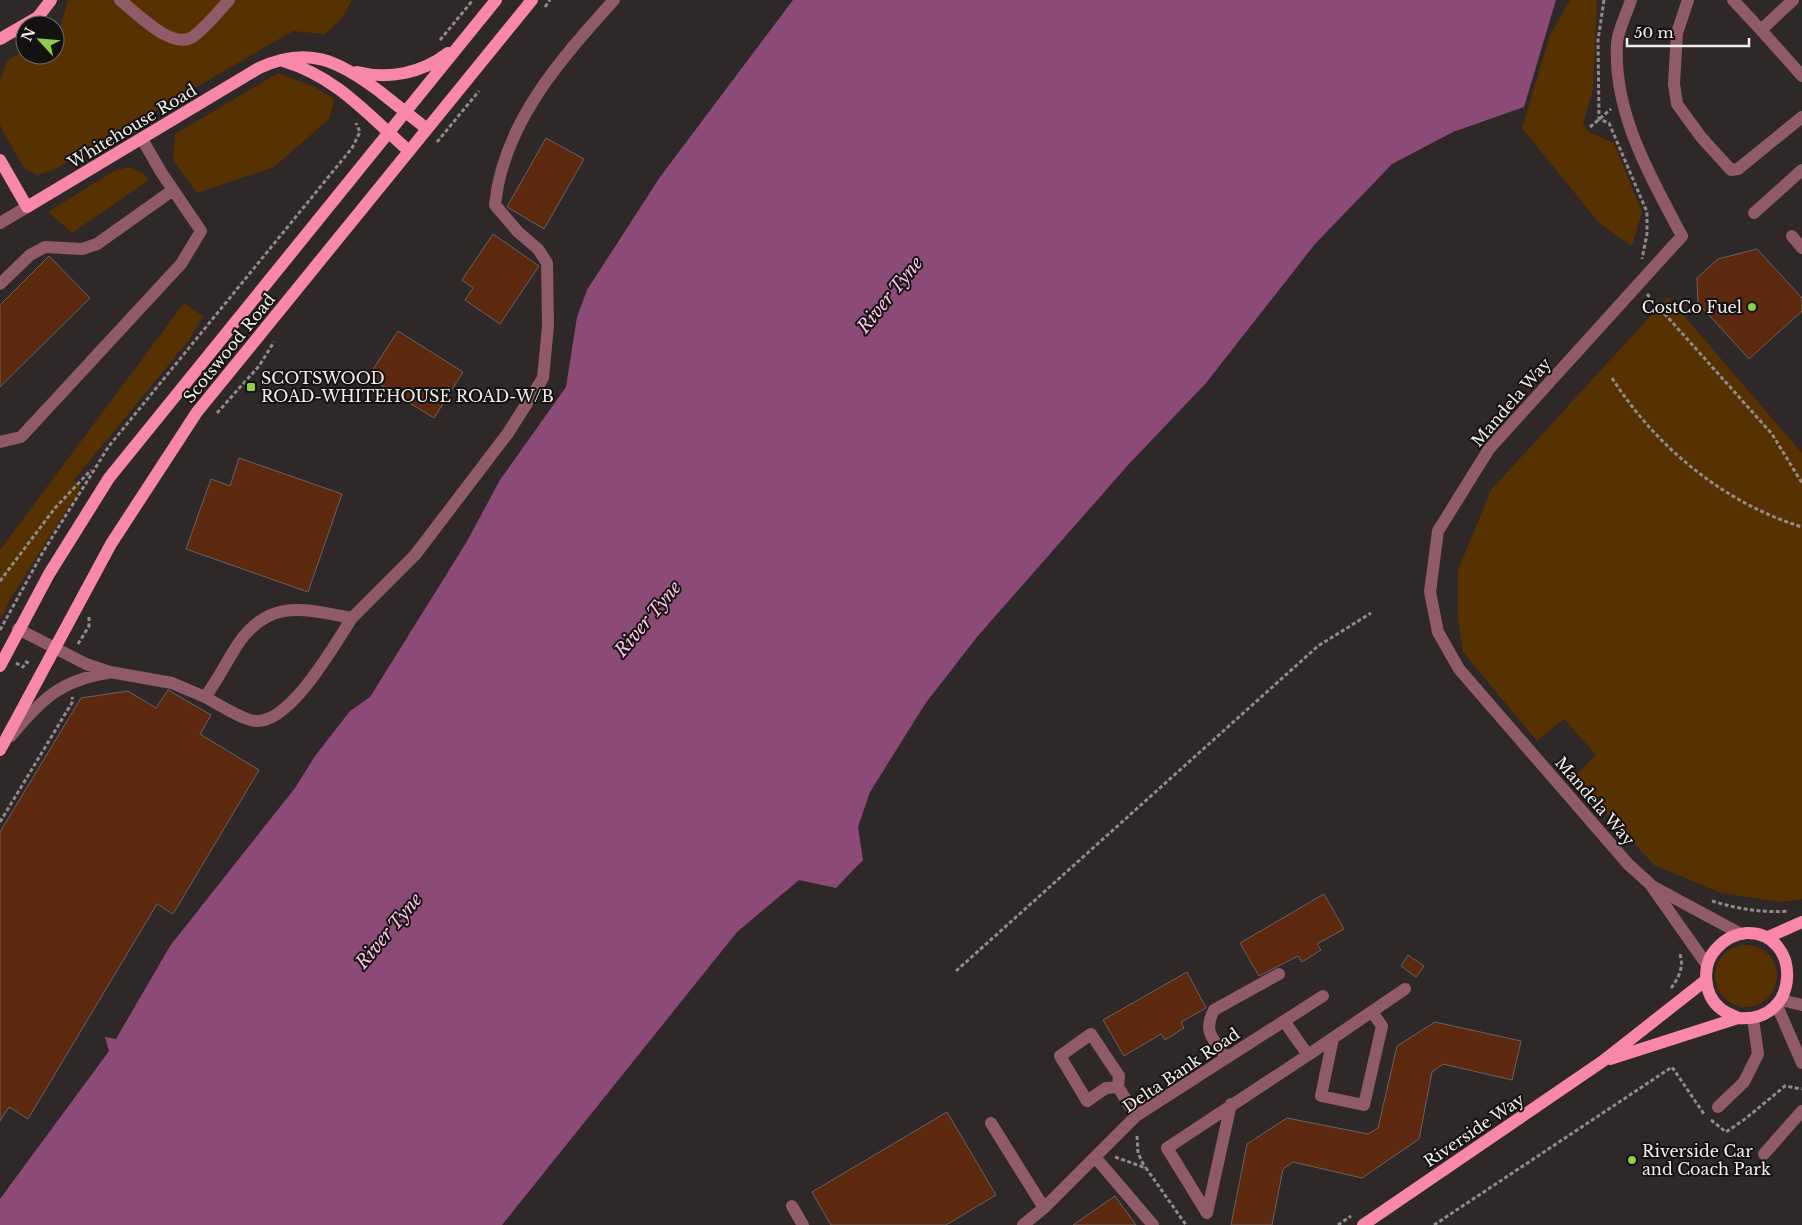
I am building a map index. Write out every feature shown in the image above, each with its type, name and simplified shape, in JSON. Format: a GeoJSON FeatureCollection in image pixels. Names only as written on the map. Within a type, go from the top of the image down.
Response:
{"type":"FeatureCollection","features":[{"type":"Feature","properties":{"kind":"main road"},"geometry":{"type":"LineString","coordinates":[[0,38],[38,17],[52,0]]}},
{"type":"Feature","properties":{"kind":"main road","name":"Scotswood Road"},"geometry":{"type":"LineString","coordinates":[[0,666],[18,629],[49,574],[109,478],[496,0]]}},
{"type":"Feature","properties":{"kind":"main road","name":"Scotswood Road"},"geometry":{"type":"LineString","coordinates":[[0,750],[111,544],[197,412],[532,0]]}},
{"type":"Feature","properties":{"kind":"main road"},"geometry":{"type":"LineString","coordinates":[[352,70],[371,76],[395,75],[420,70],[438,61],[460,44]]}},
{"type":"Feature","properties":{"kind":"main road","name":"Whitehouse Road"},"geometry":{"type":"LineString","coordinates":[[27,207],[259,68],[294,57],[316,57],[352,70],[427,130]]}},
{"type":"Feature","properties":{"kind":"main road"},"geometry":{"type":"LineString","coordinates":[[282,60],[306,68],[333,82],[409,151]]}},
{"type":"Feature","properties":{"kind":"main road"},"geometry":{"type":"LineString","coordinates":[[0,160],[27,207]]}},
{"type":"Feature","properties":{"kind":"main road"},"geometry":{"type":"LineString","coordinates":[[1768,937],[1802,922]]}},
{"type":"Feature","properties":{"kind":"main road"},"geometry":{"type":"LineString","coordinates":[[1603,1061],[1738,1018],[1760,1018],[1781,1004],[1791,988],[1795,970],[1780,946],[1768,937],[1756,933],[1741,934],[1727,939],[1715,949],[1707,965],[1706,980],[1711,997],[1720,1009],[1738,1018]]}},
{"type":"Feature","properties":{"kind":"main road"},"geometry":{"type":"LineString","coordinates":[[1603,1061],[1706,980]]}},
{"type":"Feature","properties":{"kind":"main road","name":"Riverside Way"},"geometry":{"type":"LineString","coordinates":[[1363,1225],[1603,1061]]}},
{"type":"Feature","properties":{"kind":"street"},"geometry":{"type":"LineString","coordinates":[[120,0],[171,39],[188,40],[229,0]]}},
{"type":"Feature","properties":{"kind":"street"},"geometry":{"type":"LineString","coordinates":[[18,629],[54,649],[110,672],[172,683],[205,697],[228,711],[257,722],[281,714],[306,687],[352,618],[415,555],[508,434],[543,378],[548,326],[547,263],[538,249],[518,232],[496,205],[498,179],[517,132],[535,95],[583,34],[614,0]]}},
{"type":"Feature","properties":{"kind":"street","name":"Mandela Way"},"geometry":{"type":"LineString","coordinates":[[1632,0],[1617,42],[1621,100],[1645,166],[1682,236],[1489,449],[1438,531],[1430,592],[1438,632],[1459,669],[1628,864],[1650,884],[1707,965]]}},
{"type":"Feature","properties":{"kind":"street"},"geometry":{"type":"LineString","coordinates":[[1688,0],[1676,33],[1674,84],[1677,104],[1701,137],[1731,170],[1738,169],[1802,117]]}},
{"type":"Feature","properties":{"kind":"street"},"geometry":{"type":"LineString","coordinates":[[1733,0],[1802,76]]}},
{"type":"Feature","properties":{"kind":"street"},"geometry":{"type":"LineString","coordinates":[[1760,30],[1793,0]]}},
{"type":"Feature","properties":{"kind":"street"},"geometry":{"type":"LineString","coordinates":[[0,442],[21,437],[181,264],[201,231],[142,139]]}},
{"type":"Feature","properties":{"kind":"street"},"geometry":{"type":"LineString","coordinates":[[1754,213],[1802,170]]}},
{"type":"Feature","properties":{"kind":"street"},"geometry":{"type":"LineString","coordinates":[[0,284],[30,255],[44,247],[82,249],[97,244],[173,190]]}},
{"type":"Feature","properties":{"kind":"street","name":"Whitehouse Road"},"geometry":{"type":"LineString","coordinates":[[0,223],[27,207]]}},
{"type":"Feature","properties":{"kind":"street"},"geometry":{"type":"LineString","coordinates":[[1792,236],[1802,248]]}},
{"type":"Feature","properties":{"kind":"street"},"geometry":{"type":"LineString","coordinates":[[205,697],[252,625],[270,613],[315,611],[352,618]]}},
{"type":"Feature","properties":{"kind":"street"},"geometry":{"type":"LineString","coordinates":[[0,750],[34,710],[58,689],[86,676],[110,672]]}},
{"type":"Feature","properties":{"kind":"street","name":"Mandela Way"},"geometry":{"type":"LineString","coordinates":[[1650,884],[1741,934]]}},
{"type":"Feature","properties":{"kind":"street"},"geometry":{"type":"LineString","coordinates":[[1227,1058],[1208,1032],[1208,1021],[1214,1010],[1279,974]]}},
{"type":"Feature","properties":{"kind":"street"},"geometry":{"type":"LineString","coordinates":[[1231,1104],[1207,1213],[1167,1148],[1231,1104],[1405,989]]}},
{"type":"Feature","properties":{"kind":"street","name":"Delta Bank Road"},"geometry":{"type":"LineString","coordinates":[[1023,1225],[1044,1208],[1136,1116],[1324,996]]}},
{"type":"Feature","properties":{"kind":"street"},"geometry":{"type":"LineString","coordinates":[[1802,1005],[1781,1004],[1802,1063]]}},
{"type":"Feature","properties":{"kind":"street"},"geometry":{"type":"LineString","coordinates":[[1333,1038],[1321,1096],[1364,1105],[1382,1026],[1372,1012]]}},
{"type":"Feature","properties":{"kind":"street"},"geometry":{"type":"LineString","coordinates":[[1718,1108],[1744,1082],[1758,1054],[1753,1019]]}},
{"type":"Feature","properties":{"kind":"street"},"geometry":{"type":"LineString","coordinates":[[1284,1021],[1308,1054]]}},
{"type":"Feature","properties":{"kind":"street"},"geometry":{"type":"LineString","coordinates":[[1118,1087],[1106,1088],[1087,1101],[1060,1056],[1091,1034],[1118,1076],[1118,1087],[1136,1116]]}},
{"type":"Feature","properties":{"kind":"street"},"geometry":{"type":"LineString","coordinates":[[1764,1154],[1802,1111]]}},
{"type":"Feature","properties":{"kind":"street"},"geometry":{"type":"LineString","coordinates":[[991,1123],[1044,1208]]}},
{"type":"Feature","properties":{"kind":"street"},"geometry":{"type":"LineString","coordinates":[[1098,1154],[1153,1225]]}},
{"type":"Feature","properties":{"kind":"street"},"geometry":{"type":"LineString","coordinates":[[792,1206],[803,1225]]}},
{"type":"Feature","properties":{"kind":"path"},"geometry":{"type":"LineString","coordinates":[[435,47],[473,0]]}},
{"type":"Feature","properties":{"kind":"path"},"geometry":{"type":"LineString","coordinates":[[1599,119],[1598,40],[1604,0]]}},
{"type":"Feature","properties":{"kind":"path"},"geometry":{"type":"LineString","coordinates":[[1590,127],[1621,100]]}},
{"type":"Feature","properties":{"kind":"path"},"geometry":{"type":"LineString","coordinates":[[1599,119],[1609,123],[1647,212],[1647,234],[1642,260]]}},
{"type":"Feature","properties":{"kind":"path"},"geometry":{"type":"LineString","coordinates":[[0,581],[55,508],[95,466],[115,438],[352,148],[360,132],[355,120]]}},
{"type":"Feature","properties":{"kind":"path"},"geometry":{"type":"LineString","coordinates":[[1638,284],[1772,434],[1802,483]]}},
{"type":"Feature","properties":{"kind":"path"},"geometry":{"type":"LineString","coordinates":[[214,415],[259,366],[277,337]]}},
{"type":"Feature","properties":{"kind":"path"},"geometry":{"type":"LineString","coordinates":[[1612,378],[1629,405],[1694,470],[1726,494],[1780,520],[1802,527]]}},
{"type":"Feature","properties":{"kind":"path"},"geometry":{"type":"LineString","coordinates":[[89,626],[91,607]]}},
{"type":"Feature","properties":{"kind":"path"},"geometry":{"type":"LineString","coordinates":[[956,970],[1318,646],[1371,613]]}},
{"type":"Feature","properties":{"kind":"path"},"geometry":{"type":"LineString","coordinates":[[0,822],[73,700],[70,691]]}},
{"type":"Feature","properties":{"kind":"path"},"geometry":{"type":"LineString","coordinates":[[1669,990],[1679,977],[1682,958],[1676,945]]}},
{"type":"Feature","properties":{"kind":"path"},"geometry":{"type":"LineString","coordinates":[[1434,1225],[1672,1067],[1704,1114],[1726,1132],[1746,1119],[1785,1086],[1802,1089]]}},
{"type":"Feature","properties":{"kind":"path"},"geometry":{"type":"LineString","coordinates":[[1136,1116],[1138,1153],[1146,1168],[1186,1225]]}},
{"type":"Feature","properties":{"kind":"path"},"geometry":{"type":"LineString","coordinates":[[1098,1154],[1146,1168]]}},
{"type":"Feature","properties":{"kind":"path"},"geometry":{"type":"LineString","coordinates":[[1338,1225],[1354,1214]]}},
{"type":"Feature","properties":{"kind":"shaded area"},"geometry":{"type":"Polygon","coordinates":[[[68,0],[352,0],[342,18],[325,34],[293,31],[53,170],[37,175],[24,168],[1,128],[0,81],[7,61],[15,56],[15,65],[65,65],[64,15],[68,0]]]}},
{"type":"Feature","properties":{"kind":"shaded area"},"geometry":{"type":"Polygon","coordinates":[[[1570,0],[1597,0],[1593,89],[1583,124],[1589,132],[1614,143],[1642,212],[1632,246],[1599,223],[1522,128],[1550,35],[1570,0]]]}},
{"type":"Feature","properties":{"kind":"shaded area"},"geometry":{"type":"Polygon","coordinates":[[[278,73],[312,86],[335,99],[329,119],[274,167],[197,193],[173,160],[175,134],[278,73]]]}},
{"type":"Feature","properties":{"kind":"shaded area"},"geometry":{"type":"Polygon","coordinates":[[[129,167],[144,174],[149,180],[72,233],[48,212],[114,171],[129,167]]]}},
{"type":"Feature","properties":{"kind":"shaded area"},"geometry":{"type":"Polygon","coordinates":[[[1668,297],[1802,453],[1802,899],[1782,902],[1721,893],[1654,865],[1574,777],[1596,755],[1564,719],[1537,741],[1463,652],[1458,618],[1458,570],[1491,490],[1668,297]]]}},
{"type":"Feature","properties":{"kind":"shaded area"},"geometry":{"type":"Polygon","coordinates":[[[184,303],[203,316],[189,340],[74,480],[81,487],[11,598],[0,620],[0,550],[184,303]]]}},
{"type":"Feature","properties":{"kind":"shaded area"},"geometry":{"type":"Polygon","coordinates":[[[1746,945],[1758,947],[1768,954],[1775,964],[1777,976],[1775,988],[1768,998],[1758,1005],[1746,1007],[1734,1005],[1724,998],[1717,988],[1715,976],[1717,964],[1724,954],[1734,947],[1746,945]]]}},
{"type":"Feature","properties":{"kind":"water","name":"River Tyne"},"geometry":{"type":"Polygon","coordinates":[[[793,0],[1556,0],[1524,107],[1453,132],[1392,164],[1315,244],[1206,383],[1128,465],[977,637],[925,704],[870,792],[858,827],[863,860],[836,888],[799,880],[737,932],[502,1225],[0,1225],[0,1199],[109,1051],[105,1037],[116,1039],[170,946],[295,788],[315,756],[350,711],[370,697],[466,543],[500,480],[566,387],[577,317],[587,290],[660,177],[793,0]]]}},
{"type":"Feature","properties":{"kind":"building"},"geometry":{"type":"Polygon","coordinates":[[[546,138],[584,159],[544,229],[507,207],[546,138]]]}},
{"type":"Feature","properties":{"kind":"building"},"geometry":{"type":"Polygon","coordinates":[[[493,234],[539,266],[500,324],[465,300],[473,288],[462,280],[493,234]]]}},
{"type":"Feature","properties":{"kind":"building","name":"CostCo Fuel"},"geometry":{"type":"Polygon","coordinates":[[[1757,249],[1802,298],[1802,311],[1749,359],[1698,303],[1697,278],[1718,259],[1757,249]]]}},
{"type":"Feature","properties":{"kind":"building"},"geometry":{"type":"Polygon","coordinates":[[[49,256],[90,298],[0,387],[0,305],[49,256]]]}},
{"type":"Feature","properties":{"kind":"building"},"geometry":{"type":"Polygon","coordinates":[[[398,331],[463,372],[434,418],[368,377],[398,331]]]}},
{"type":"Feature","properties":{"kind":"building"},"geometry":{"type":"Polygon","coordinates":[[[239,458],[342,494],[308,592],[186,549],[211,479],[230,486],[239,458]]]}},
{"type":"Feature","properties":{"kind":"building"},"geometry":{"type":"Polygon","coordinates":[[[168,690],[211,715],[200,734],[259,770],[173,914],[157,904],[28,1119],[9,1107],[0,1121],[0,832],[81,698],[128,691],[156,708],[168,690]]]}},
{"type":"Feature","properties":{"kind":"building"},"geometry":{"type":"Polygon","coordinates":[[[1324,894],[1344,929],[1317,944],[1321,950],[1302,962],[1298,956],[1259,976],[1240,943],[1324,894]]]}},
{"type":"Feature","properties":{"kind":"building"},"geometry":{"type":"Polygon","coordinates":[[[1408,955],[1424,966],[1416,977],[1401,966],[1408,955]]]}},
{"type":"Feature","properties":{"kind":"building"},"geometry":{"type":"Polygon","coordinates":[[[1187,972],[1206,1008],[1181,1022],[1184,1028],[1165,1040],[1161,1034],[1124,1056],[1103,1020],[1187,972]]]}},
{"type":"Feature","properties":{"kind":"building"},"geometry":{"type":"Polygon","coordinates":[[[1435,1022],[1521,1041],[1512,1080],[1443,1064],[1432,1072],[1419,1139],[1362,1178],[1293,1162],[1283,1169],[1272,1225],[1231,1225],[1247,1144],[1287,1118],[1368,1134],[1378,1128],[1397,1046],[1435,1022]]]}},
{"type":"Feature","properties":{"kind":"building"},"geometry":{"type":"Polygon","coordinates":[[[947,1112],[996,1195],[946,1225],[831,1225],[812,1192],[947,1112]]]}},
{"type":"Feature","properties":{"kind":"building"},"geometry":{"type":"Polygon","coordinates":[[[1115,1196],[1136,1225],[1073,1225],[1115,1196]]]}},
{"type":"Feature","properties":{"kind":"place","name":"CostCo Fuel"},"geometry":{"type":"Point","coordinates":[1752,307]}},
{"type":"Feature","properties":{"kind":"place","name":"SCOTSWOOD ROAD-WHITEHOUSE ROAD-W/B"},"geometry":{"type":"Point","coordinates":[251,387]}},
{"type":"Feature","properties":{"kind":"place","name":"Riverside Car and Coach Park"},"geometry":{"type":"Point","coordinates":[1632,1160]}}]}
